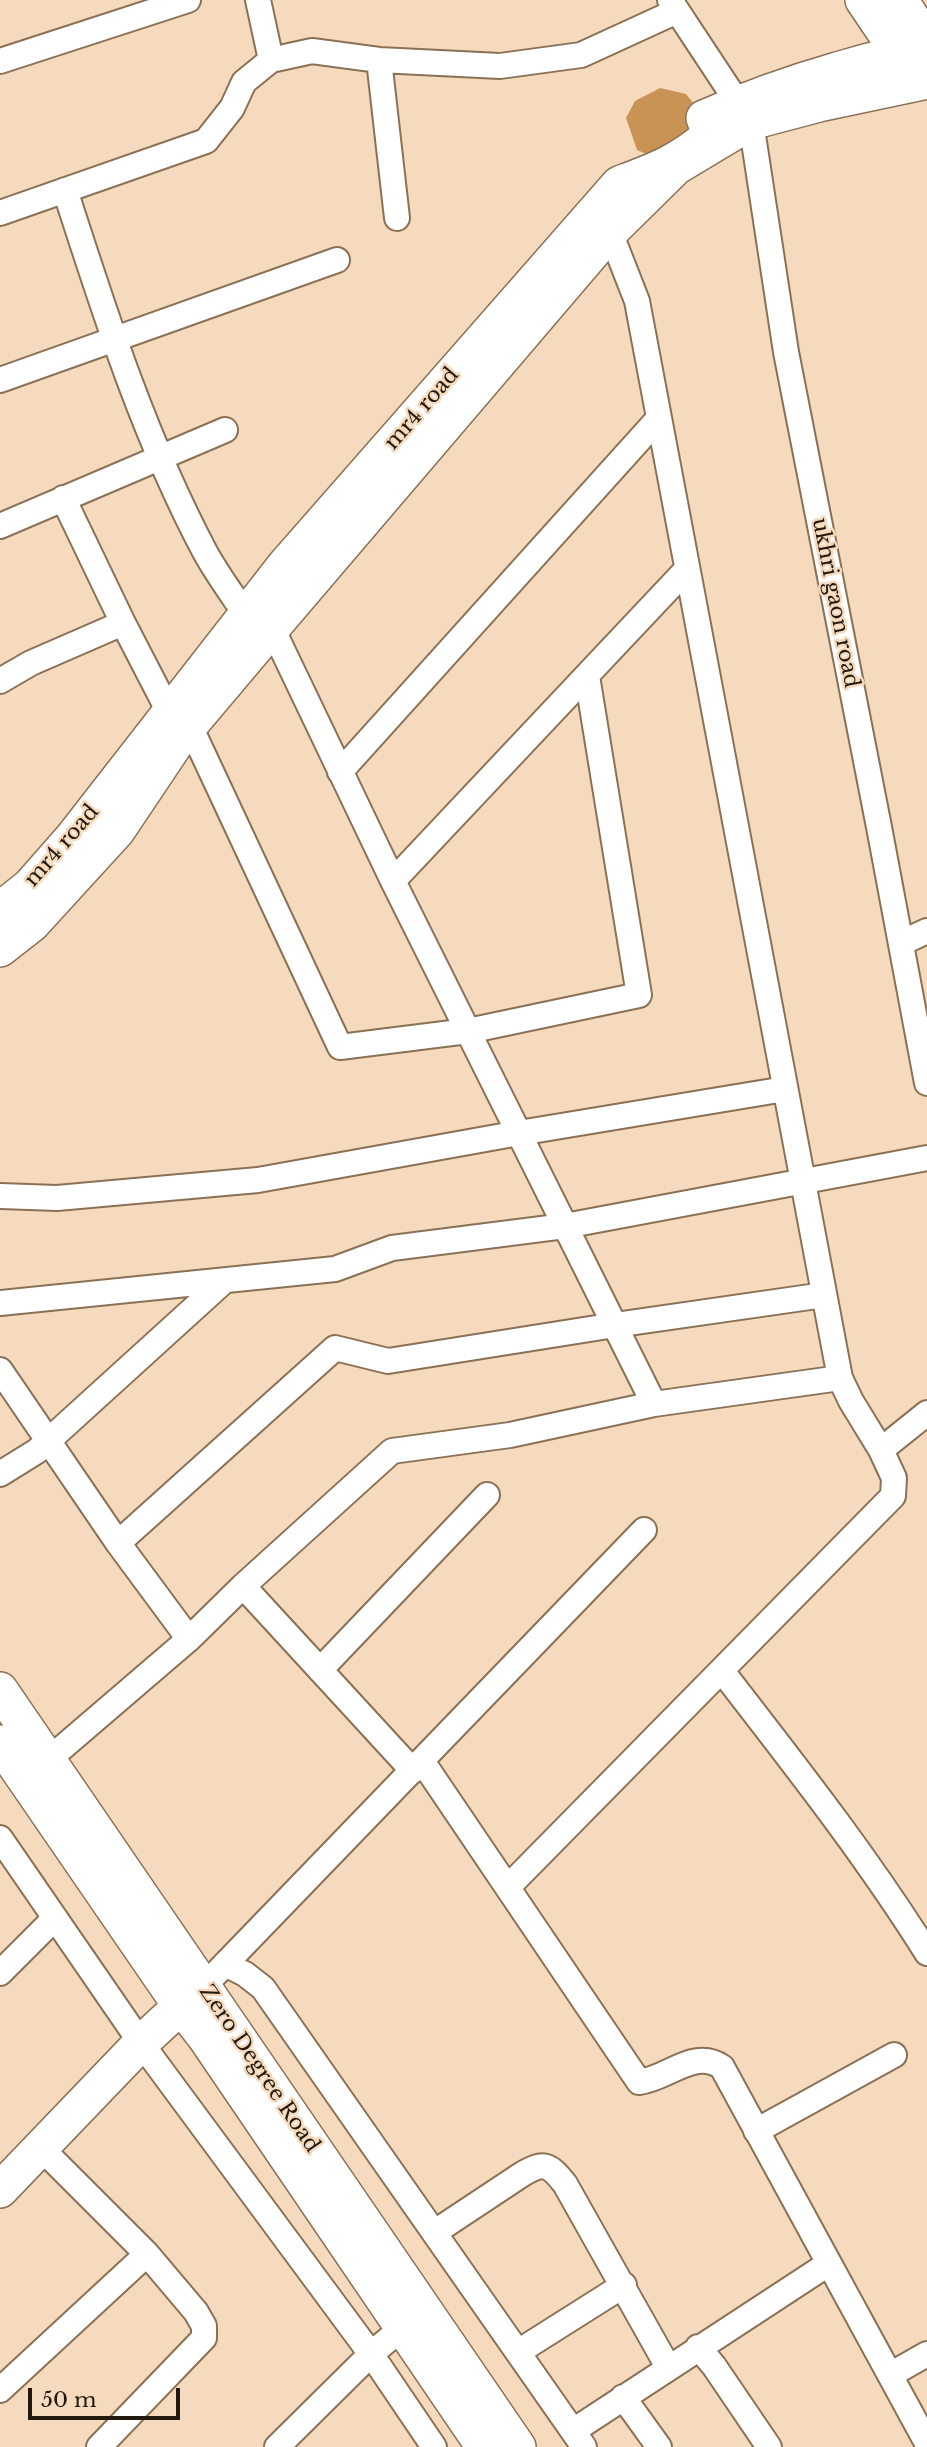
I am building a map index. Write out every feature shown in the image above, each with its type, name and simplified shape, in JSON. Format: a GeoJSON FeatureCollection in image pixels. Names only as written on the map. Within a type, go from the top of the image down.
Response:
{"type":"FeatureCollection","features":[{"type":"Feature","properties":{"kind":"street"},"geometry":{"type":"LineString","coordinates":[[0,61],[188,0]]}},
{"type":"Feature","properties":{"kind":"street"},"geometry":{"type":"LineString","coordinates":[[258,0],[271,60]]}},
{"type":"Feature","properties":{"kind":"street"},"geometry":{"type":"LineString","coordinates":[[863,0],[921,67]]}},
{"type":"Feature","properties":{"kind":"street"},"geometry":{"type":"LineString","coordinates":[[900,0],[921,67]]}},
{"type":"Feature","properties":{"kind":"street"},"geometry":{"type":"LineString","coordinates":[[0,213],[206,141],[232,108],[244,82],[271,60],[312,51],[379,60],[500,66],[581,55],[673,6],[744,113]]}},
{"type":"Feature","properties":{"kind":"street"},"geometry":{"type":"LineString","coordinates":[[379,60],[397,218]]}},
{"type":"Feature","properties":{"kind":"street","name":"mr4 road"},"geometry":{"type":"LineString","coordinates":[[259,621],[293,556],[619,184],[667,166],[692,151],[710,135],[704,118],[819,104],[921,67]]}},
{"type":"Feature","properties":{"kind":"street","name":"mr4 road"},"geometry":{"type":"LineString","coordinates":[[0,910],[30,886],[180,719],[259,621],[610,232],[676,167],[744,113]]}},
{"type":"Feature","properties":{"kind":"street","name":"ukhri gaon road"},"geometry":{"type":"LineString","coordinates":[[744,113],[786,352],[901,943],[923,1039],[927,1083]]}},
{"type":"Feature","properties":{"kind":"street"},"geometry":{"type":"LineString","coordinates":[[65,190],[113,339],[159,458],[206,554],[259,621],[340,772],[654,1404]]}},
{"type":"Feature","properties":{"kind":"street"},"geometry":{"type":"LineString","coordinates":[[508,1887],[893,1496],[894,1478],[840,1378],[637,301],[610,232]]}},
{"type":"Feature","properties":{"kind":"street"},"geometry":{"type":"LineString","coordinates":[[0,380],[337,260]]}},
{"type":"Feature","properties":{"kind":"street"},"geometry":{"type":"LineString","coordinates":[[340,772],[659,418]]}},
{"type":"Feature","properties":{"kind":"street"},"geometry":{"type":"LineString","coordinates":[[0,526],[225,430]]}},
{"type":"Feature","properties":{"kind":"street"},"geometry":{"type":"LineString","coordinates":[[63,498],[123,623],[180,719],[340,1047],[468,1031],[639,995],[587,676]]}},
{"type":"Feature","properties":{"kind":"street"},"geometry":{"type":"LineString","coordinates":[[393,881],[687,569]]}},
{"type":"Feature","properties":{"kind":"street"},"geometry":{"type":"LineString","coordinates":[[0,681],[32,663],[123,623]]}},
{"type":"Feature","properties":{"kind":"street","name":"mr4 road"},"geometry":{"type":"LineString","coordinates":[[0,949],[32,924],[117,831],[180,719]]}},
{"type":"Feature","properties":{"kind":"street"},"geometry":{"type":"LineString","coordinates":[[901,943],[927,930]]}},
{"type":"Feature","properties":{"kind":"street"},"geometry":{"type":"LineString","coordinates":[[0,1196],[57,1198],[258,1180],[785,1089]]}},
{"type":"Feature","properties":{"kind":"street"},"geometry":{"type":"LineString","coordinates":[[0,1303],[335,1269],[393,1248],[565,1226],[927,1158]]}},
{"type":"Feature","properties":{"kind":"street"},"geometry":{"type":"LineString","coordinates":[[0,1474],[37,1451],[223,1282]]}},
{"type":"Feature","properties":{"kind":"street"},"geometry":{"type":"LineString","coordinates":[[118,1543],[335,1348],[388,1361],[824,1294]]}},
{"type":"Feature","properties":{"kind":"street"},"geometry":{"type":"LineString","coordinates":[[0,1370],[118,1543],[189,1639]]}},
{"type":"Feature","properties":{"kind":"street"},"geometry":{"type":"LineString","coordinates":[[48,1760],[189,1639],[243,1586],[392,1451],[510,1435],[654,1404],[840,1378]]}},
{"type":"Feature","properties":{"kind":"street"},"geometry":{"type":"LineString","coordinates":[[881,1450],[927,1413]]}},
{"type":"Feature","properties":{"kind":"street"},"geometry":{"type":"LineString","coordinates":[[320,1670],[486,1495]]}},
{"type":"Feature","properties":{"kind":"street"},"geometry":{"type":"LineString","coordinates":[[0,2190],[141,2043],[203,1985],[418,1766],[644,1530]]}},
{"type":"Feature","properties":{"kind":"street"},"geometry":{"type":"LineString","coordinates":[[243,1586],[320,1670],[418,1766],[508,1887],[639,2082],[658,2079],[699,2059],[712,2060],[722,2067],[927,2443]]}},
{"type":"Feature","properties":{"kind":"street"},"geometry":{"type":"LineString","coordinates":[[722,1671],[822,1799],[927,1953]]}},
{"type":"Feature","properties":{"kind":"street","name":"Zero Degree Road"},"geometry":{"type":"LineString","coordinates":[[0,1690],[203,1985],[205,2038],[413,2318],[518,2447]]}},
{"type":"Feature","properties":{"kind":"street","name":"Zero Degree Road"},"geometry":{"type":"LineString","coordinates":[[0,1743],[203,1985]]}},
{"type":"Feature","properties":{"kind":"street"},"geometry":{"type":"LineString","coordinates":[[0,1838],[141,2043],[372,2354],[434,2447]]}},
{"type":"Feature","properties":{"kind":"street"},"geometry":{"type":"LineString","coordinates":[[0,1973],[55,1918]]}},
{"type":"Feature","properties":{"kind":"street"},"geometry":{"type":"LineString","coordinates":[[203,1985],[245,1974],[263,1988],[578,2439],[623,2397],[828,2264]]}},
{"type":"Feature","properties":{"kind":"street"},"geometry":{"type":"LineString","coordinates":[[756,2131],[894,2055]]}},
{"type":"Feature","properties":{"kind":"street"},"geometry":{"type":"LineString","coordinates":[[41,2148],[146,2254],[196,2312],[204,2326],[204,2338],[99,2447]]}},
{"type":"Feature","properties":{"kind":"street"},"geometry":{"type":"LineString","coordinates":[[435,2232],[536,2166],[546,2166],[554,2170],[565,2184],[624,2285],[668,2367]]}},
{"type":"Feature","properties":{"kind":"street"},"geometry":{"type":"LineString","coordinates":[[0,2390],[146,2254]]}},
{"type":"Feature","properties":{"kind":"street"},"geometry":{"type":"LineString","coordinates":[[518,2352],[624,2285]]}},
{"type":"Feature","properties":{"kind":"street"},"geometry":{"type":"LineString","coordinates":[[277,2447],[413,2318]]}},
{"type":"Feature","properties":{"kind":"street","name":"Zero Degree Road"},"geometry":{"type":"LineString","coordinates":[[413,2318],[484,2447]]}},
{"type":"Feature","properties":{"kind":"street"},"geometry":{"type":"LineString","coordinates":[[698,2347],[769,2447]]}},
{"type":"Feature","properties":{"kind":"street"},"geometry":{"type":"LineString","coordinates":[[890,2375],[927,2354]]}},
{"type":"Feature","properties":{"kind":"street"},"geometry":{"type":"LineString","coordinates":[[623,2397],[659,2447]]}},
{"type":"Feature","properties":{"kind":"shaded area"},"geometry":{"type":"Polygon","coordinates":[[[660,88],[686,94],[699,110],[698,133],[651,156],[637,150],[626,118],[635,101],[660,88]]]}}]}
